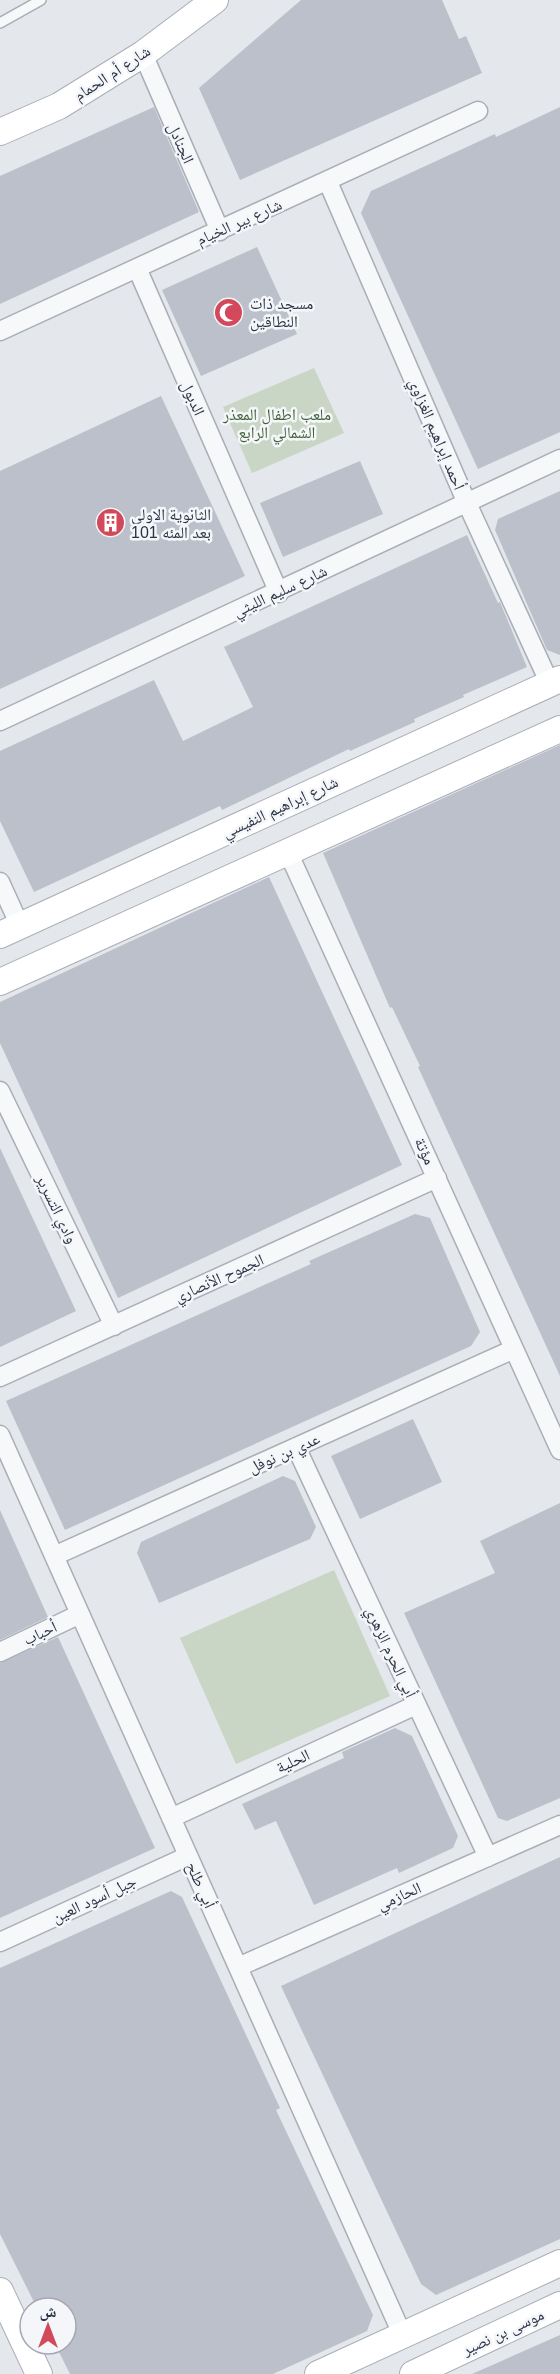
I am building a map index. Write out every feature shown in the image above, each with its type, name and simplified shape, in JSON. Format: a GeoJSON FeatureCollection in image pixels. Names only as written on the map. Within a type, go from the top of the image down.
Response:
{"type":"FeatureCollection","features":[{"type":"Feature","properties":{"kind":"street","name":"شارع أم الحمام"},"geometry":{"type":"LineString","coordinates":[[0,132],[59,106],[143,54],[215,0]]}},
{"type":"Feature","properties":{"kind":"street","name":"الجنادل"},"geometry":{"type":"LineString","coordinates":[[143,54],[220,231]]}},
{"type":"Feature","properties":{"kind":"street","name":"شارع بير الخيام"},"geometry":{"type":"LineString","coordinates":[[0,331],[478,111]]}},
{"type":"Feature","properties":{"kind":"street","name":"أحمد إبراهيم الغزاوي"},"geometry":{"type":"LineString","coordinates":[[328,182],[466,501],[556,683]]}},
{"type":"Feature","properties":{"kind":"street","name":"الدبول"},"geometry":{"type":"LineString","coordinates":[[137,268],[279,593]]}},
{"type":"Feature","properties":{"kind":"street","name":"شارع سليم الليثي"},"geometry":{"type":"LineString","coordinates":[[0,721],[279,593],[466,501],[560,459]]}},
{"type":"Feature","properties":{"kind":"street","name":"شارع إبراهيم النفيسي"},"geometry":{"type":"LineString","coordinates":[[10,930],[556,683]]}},
{"type":"Feature","properties":{"kind":"street"},"geometry":{"type":"LineString","coordinates":[[0,982],[560,729]]}},
{"type":"Feature","properties":{"kind":"street","name":"مؤتة"},"geometry":{"type":"LineString","coordinates":[[288,852],[560,1450]]}},
{"type":"Feature","properties":{"kind":"street"},"geometry":{"type":"LineString","coordinates":[[0,882],[10,930]]}},
{"type":"Feature","properties":{"kind":"street","name":"وادي التسرير"},"geometry":{"type":"LineString","coordinates":[[0,1091],[114,1326]]}},
{"type":"Feature","properties":{"kind":"street","name":"الجموح الأنصاري"},"geometry":{"type":"LineString","coordinates":[[0,1377],[437,1178]]}},
{"type":"Feature","properties":{"kind":"street","name":"عدي بن نوفل"},"geometry":{"type":"LineString","coordinates":[[54,1556],[514,1349]]}},
{"type":"Feature","properties":{"kind":"street","name":"أبي طلح"},"geometry":{"type":"LineString","coordinates":[[0,1436],[402,2334]]}},
{"type":"Feature","properties":{"kind":"street","name":"أبي الحرم الزهري"},"geometry":{"type":"LineString","coordinates":[[296,1447],[488,1857]]}},
{"type":"Feature","properties":{"kind":"street","name":"أحباب"},"geometry":{"type":"LineString","coordinates":[[0,1652],[80,1614]]}},
{"type":"Feature","properties":{"kind":"street","name":"الحلية"},"geometry":{"type":"LineString","coordinates":[[171,1818],[416,1705]]}},
{"type":"Feature","properties":{"kind":"street","name":"الحازمي"},"geometry":{"type":"LineString","coordinates":[[238,1967],[560,1824]]}},
{"type":"Feature","properties":{"kind":"street","name":"جبل أسود العين"},"geometry":{"type":"LineString","coordinates":[[0,1942],[188,1856]]}},
{"type":"Feature","properties":{"kind":"street"},"geometry":{"type":"LineString","coordinates":[[318,2374],[560,2263]]}},
{"type":"Feature","properties":{"kind":"street"},"geometry":{"type":"LineString","coordinates":[[0,2291],[39,2374]]}},
{"type":"Feature","properties":{"kind":"street","name":"موسى بن نصير"},"geometry":{"type":"LineString","coordinates":[[413,2374],[560,2305]]}},
{"type":"Feature","properties":{"kind":"lane"},"geometry":{"type":"LineString","coordinates":[[0,22],[41,0]]}},
{"type":"Feature","properties":{"kind":"green space","name":"ملعب اطفال المعذر الشمالي الرابع"},"geometry":{"type":"Polygon","coordinates":[[[314,368],[344,433],[252,473],[223,407],[314,368]]]}},
{"type":"Feature","properties":{"kind":"green space"},"geometry":{"type":"Polygon","coordinates":[[[334,1570],[390,1696],[236,1764],[180,1638],[334,1570]]]}},
{"type":"Feature","properties":{"kind":"building"},"geometry":{"type":"Polygon","coordinates":[[[301,0],[442,0],[459,39],[466,36],[482,73],[240,180],[199,88],[301,0]]]}},
{"type":"Feature","properties":{"kind":"building"},"geometry":{"type":"Polygon","coordinates":[[[154,107],[199,212],[0,304],[0,176],[154,107]]]}},
{"type":"Feature","properties":{"kind":"building"},"geometry":{"type":"Polygon","coordinates":[[[560,107],[560,432],[478,469],[361,213],[371,191],[560,107]]]}},
{"type":"Feature","properties":{"kind":"building","name":"مسجد ذات النطاقين"},"geometry":{"type":"Polygon","coordinates":[[[257,247],[297,334],[201,376],[162,290],[257,247]]]}},
{"type":"Feature","properties":{"kind":"building","name":"الثانوية الاولى بعد المئه 101"},"geometry":{"type":"Polygon","coordinates":[[[161,396],[245,576],[0,689],[0,471],[161,396]]]}},
{"type":"Feature","properties":{"kind":"building"},"geometry":{"type":"Polygon","coordinates":[[[360,461],[383,514],[283,557],[260,503],[360,461]]]}},
{"type":"Feature","properties":{"kind":"building"},"geometry":{"type":"Polygon","coordinates":[[[560,491],[560,655],[547,650],[495,530],[498,519],[560,491]]]}},
{"type":"Feature","properties":{"kind":"building"},"geometry":{"type":"Polygon","coordinates":[[[467,535],[498,603],[500,602],[527,667],[414,719],[415,722],[350,751],[349,749],[222,810],[220,806],[34,892],[0,821],[0,751],[154,680],[183,741],[253,707],[224,647],[467,535]]]}},
{"type":"Feature","properties":{"kind":"building"},"geometry":{"type":"Polygon","coordinates":[[[560,745],[560,1376],[418,1067],[420,1066],[392,1007],[390,1008],[323,853],[560,745]]]}},
{"type":"Feature","properties":{"kind":"building"},"geometry":{"type":"Polygon","coordinates":[[[269,877],[402,1165],[118,1298],[0,1043],[0,1002],[269,877]]]}},
{"type":"Feature","properties":{"kind":"building"},"geometry":{"type":"Polygon","coordinates":[[[0,1148],[76,1311],[0,1347],[0,1148]]]}},
{"type":"Feature","properties":{"kind":"building"},"geometry":{"type":"Polygon","coordinates":[[[415,1214],[430,1218],[480,1332],[471,1346],[65,1530],[6,1401],[311,1264],[309,1261],[415,1214]]]}},
{"type":"Feature","properties":{"kind":"building"},"geometry":{"type":"Polygon","coordinates":[[[413,1419],[442,1482],[360,1519],[331,1456],[413,1419]]]}},
{"type":"Feature","properties":{"kind":"building"},"geometry":{"type":"Polygon","coordinates":[[[283,1476],[295,1481],[316,1527],[310,1539],[159,1603],[137,1553],[141,1542],[283,1476]]]}},
{"type":"Feature","properties":{"kind":"building"},"geometry":{"type":"Polygon","coordinates":[[[560,1503],[560,1798],[507,1821],[498,1818],[404,1613],[495,1573],[480,1541],[560,1503]]]}},
{"type":"Feature","properties":{"kind":"building"},"geometry":{"type":"Polygon","coordinates":[[[0,1510],[48,1617],[0,1640],[0,1510]]]}},
{"type":"Feature","properties":{"kind":"building"},"geometry":{"type":"Polygon","coordinates":[[[58,1637],[155,1848],[0,1918],[0,1663],[58,1637]]]}},
{"type":"Feature","properties":{"kind":"building"},"geometry":{"type":"Polygon","coordinates":[[[395,1728],[412,1736],[458,1836],[453,1848],[399,1873],[397,1868],[314,1905],[276,1821],[255,1830],[242,1804],[344,1758],[342,1752],[395,1728]]]}},
{"type":"Feature","properties":{"kind":"building"},"geometry":{"type":"Polygon","coordinates":[[[560,1857],[560,2239],[436,2295],[421,2284],[281,1986],[560,1857]]]}},
{"type":"Feature","properties":{"kind":"building"},"geometry":{"type":"Polygon","coordinates":[[[171,1891],[182,1897],[280,2108],[276,2110],[373,2315],[367,2331],[273,2374],[70,2374],[61,2356],[78,2356],[78,2296],[31,2296],[0,2234],[0,1968],[171,1891]]]}},
{"type":"Feature","properties":{"kind":"building"},"geometry":{"type":"Polygon","coordinates":[[[560,2335],[560,2374],[472,2374],[560,2335]]]}},
{"type":"Feature","properties":{"kind":"place","name":"مسجد ذات النطاقين"},"geometry":{"type":"Point","coordinates":[229,312]}},
{"type":"Feature","properties":{"kind":"place","name":"الثانوية الاولى بعد المئه 101"},"geometry":{"type":"Point","coordinates":[110,523]}}]}
